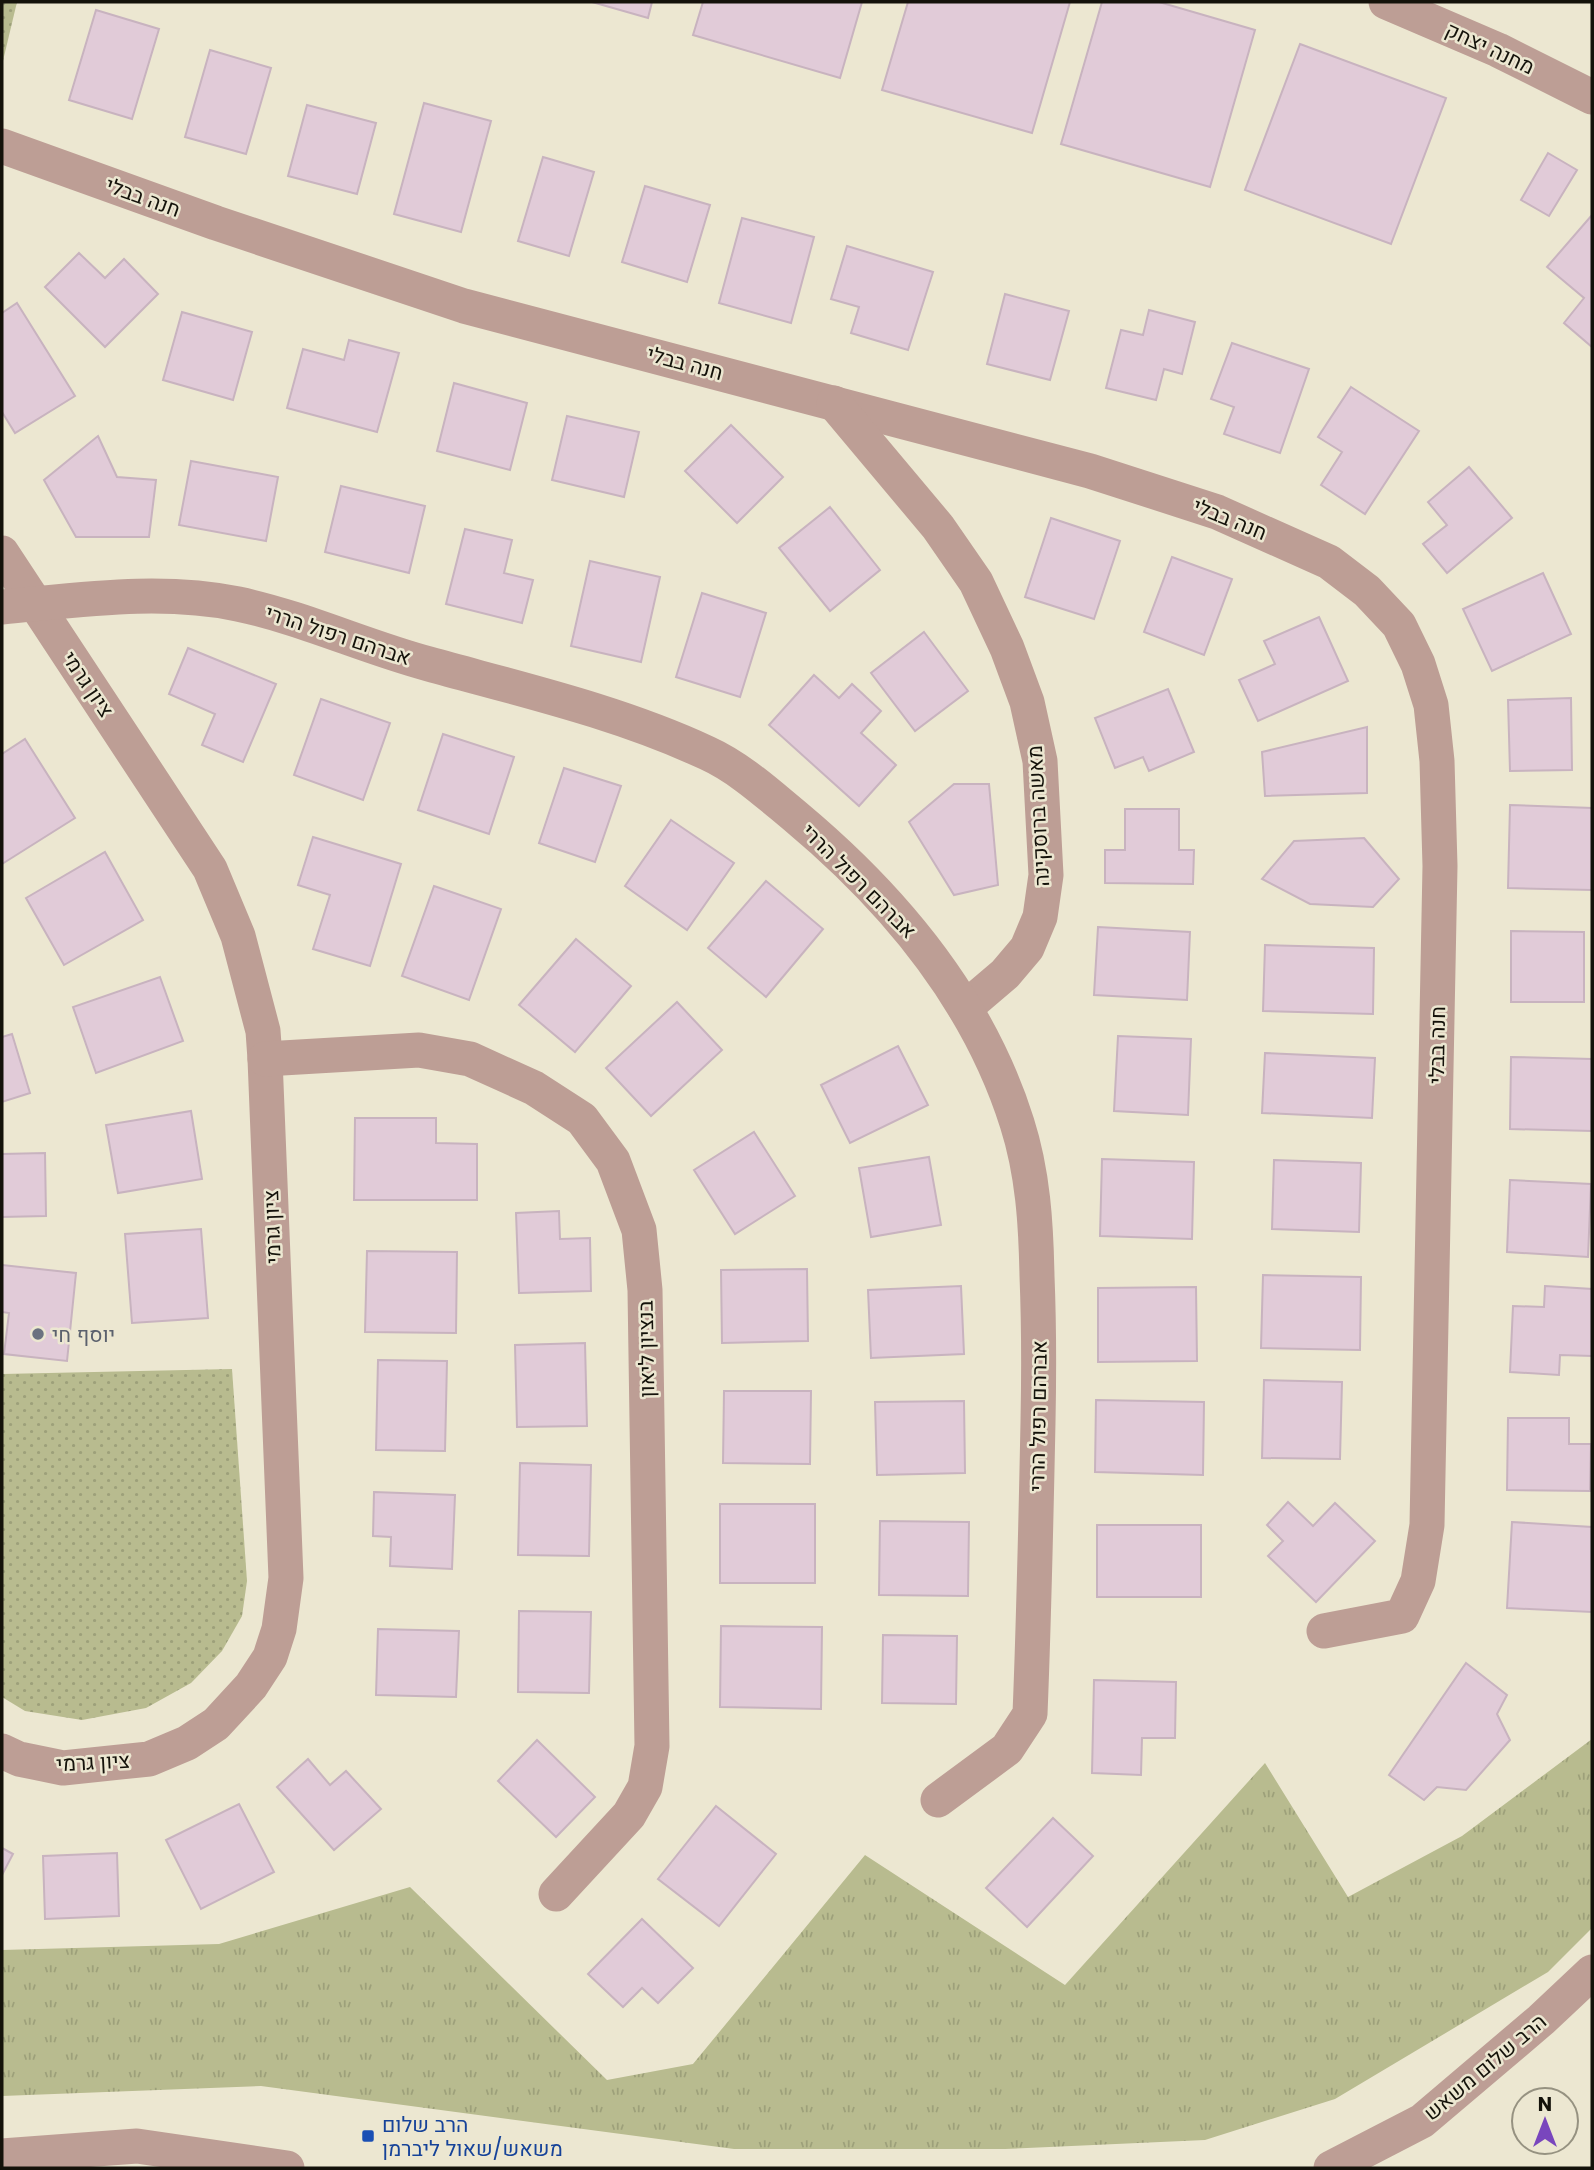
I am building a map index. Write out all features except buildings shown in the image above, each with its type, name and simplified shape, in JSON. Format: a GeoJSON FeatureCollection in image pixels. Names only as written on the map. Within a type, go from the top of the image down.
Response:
{"type":"FeatureCollection","features":[{"type":"Feature","properties":{"kind":"street","name":"מחנה יצחק"},"geometry":{"type":"LineString","coordinates":[[1386,2],[1498,51],[1592,97]]}},
{"type":"Feature","properties":{"kind":"street","name":"חנה בבלי"},"geometry":{"type":"LineString","coordinates":[[2,146],[216,223],[464,306],[1090,471],[1217,512],[1329,562],[1367,591],[1399,625],[1418,664],[1431,705],[1436,750],[1440,866],[1427,1525],[1418,1581],[1402,1616],[1324,1631]]}},
{"type":"Feature","properties":{"kind":"street","name":"מאשה ברוסקינה"},"geometry":{"type":"LineString","coordinates":[[834,402],[937,527],[976,582],[1007,648],[1027,702],[1040,761],[1046,875],[1040,917],[1027,948],[1004,974],[965,1008]]}},
{"type":"Feature","properties":{"kind":"street","name":"ציון גרמי"},"geometry":{"type":"LineString","coordinates":[[2,553],[18,605],[209,869],[238,936],[264,1031],[286,1578],[279,1629],[270,1657],[251,1686],[216,1724],[187,1743],[149,1759],[63,1768],[19,1759],[2,1751]]}},
{"type":"Feature","properties":{"kind":"street","name":"אברהם רפול הררי"},"geometry":{"type":"LineString","coordinates":[[18,605],[102,597],[177,597],[235,603],[286,616],[426,664],[524,689],[645,727],[712,755],[760,787],[871,886],[916,936],[951,983],[986,1043],[1017,1123],[1033,1189],[1040,1354],[1030,1714],[1007,1749],[937,1800]]}},
{"type":"Feature","properties":{"kind":"street","name":"בנציון ליאון"},"geometry":{"type":"LineString","coordinates":[[265,1059],[419,1050],[470,1059],[534,1088],[582,1119],[613,1161],[639,1230],[645,1290],[652,1746],[645,1787],[629,1815],[556,1894]]}},
{"type":"Feature","properties":{"kind":"street","name":"הרב שלום משאש"},"geometry":{"type":"LineString","coordinates":[[1331,2168],[1422,2121],[1541,2020],[1592,1972]]}},
{"type":"Feature","properties":{"kind":"street"},"geometry":{"type":"LineString","coordinates":[[2,2156],[137,2146],[287,2168]]}},
{"type":"Feature","properties":{"kind":"green space"},"geometry":{"type":"Polygon","coordinates":[[[2,2],[17,2],[2,65],[2,2]]]}},
{"type":"Feature","properties":{"kind":"green space"},"geometry":{"type":"Polygon","coordinates":[[[232,1369],[247,1581],[242,1616],[222,1651],[191,1683],[146,1708],[82,1720],[25,1711],[2,1697],[2,1374],[232,1369]]]}},
{"type":"Feature","properties":{"kind":"green space"},"geometry":{"type":"Polygon","coordinates":[[[1592,1739],[1592,1928],[1548,1972],[1335,2099],[1205,2140],[1005,2149],[734,2149],[261,2086],[2,2096],[2,1950],[219,1944],[410,1887],[607,2080],[693,2064],[865,1855],[1065,1985],[1265,1763],[1348,1897],[1462,1836],[1592,1739]]]}},
{"type":"Feature","properties":{"kind":"place","name":"יוסף חי"},"geometry":{"type":"Point","coordinates":[38,1334]}},
{"type":"Feature","properties":{"kind":"place","name":"הרב שלום משאש/שאול ליברמן"},"geometry":{"type":"Point","coordinates":[368,2136]}}]}
